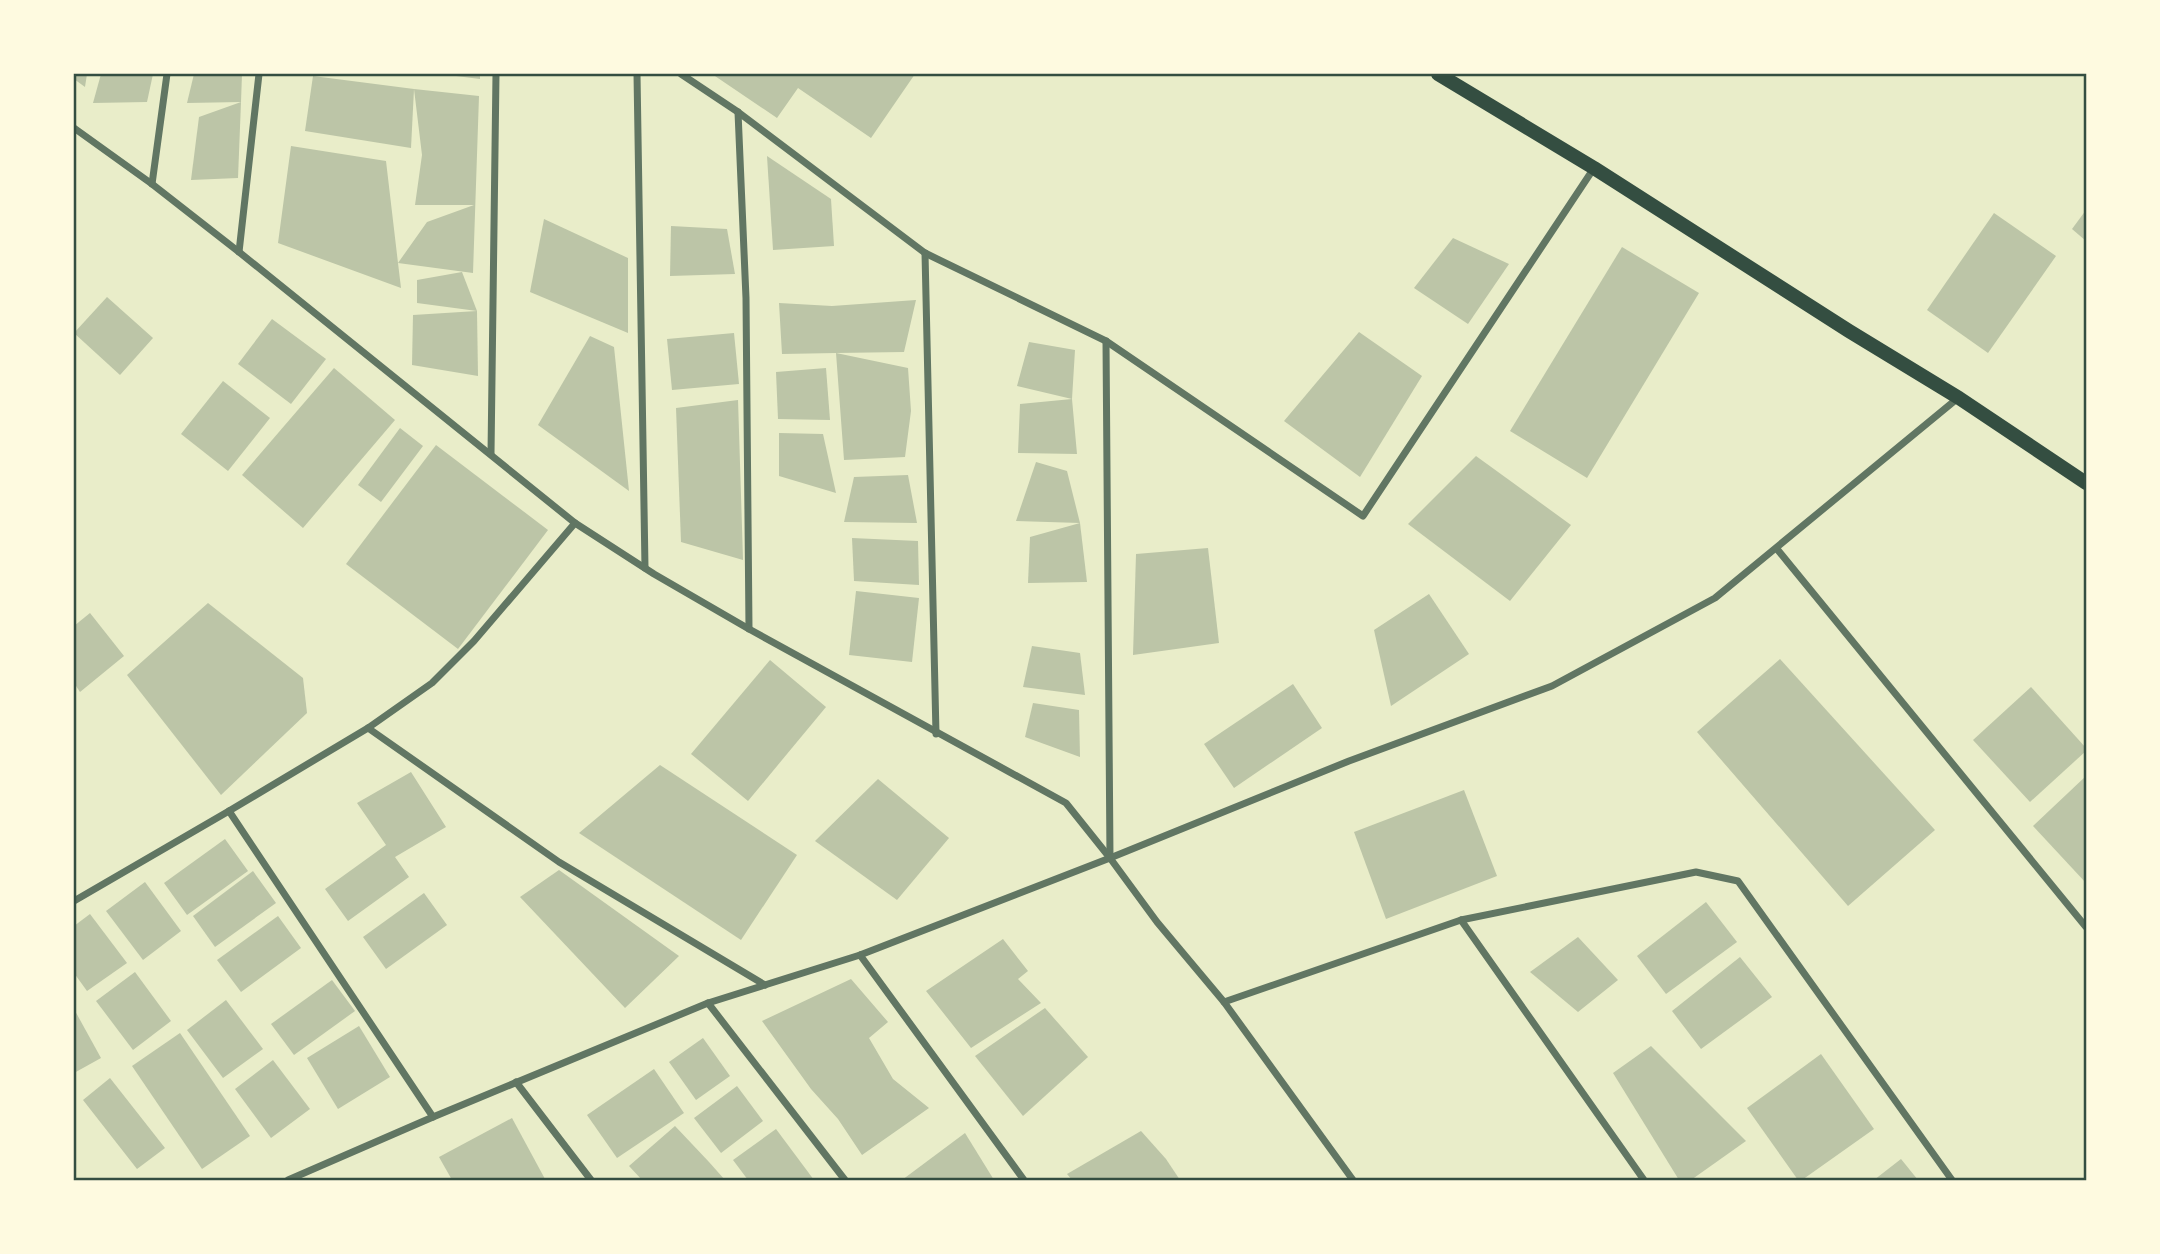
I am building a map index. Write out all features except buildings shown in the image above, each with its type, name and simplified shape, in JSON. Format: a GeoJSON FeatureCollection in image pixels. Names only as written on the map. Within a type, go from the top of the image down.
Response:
{"type":"FeatureCollection","features":[{"type":"Feature","properties":{"kind":"main road"},"geometry":{"type":"LineString","coordinates":[[1438,74],[1594,168],[1959,398],[2087,483]]}},
{"type":"Feature","properties":{"kind":"street"},"geometry":{"type":"LineString","coordinates":[[152,184],[167,74]]}},
{"type":"Feature","properties":{"kind":"street"},"geometry":{"type":"LineString","coordinates":[[239,252],[258,74]]}},
{"type":"Feature","properties":{"kind":"street"},"geometry":{"type":"LineString","coordinates":[[491,454],[496,74]]}},
{"type":"Feature","properties":{"kind":"street"},"geometry":{"type":"LineString","coordinates":[[636,74],[645,568]]}},
{"type":"Feature","properties":{"kind":"street"},"geometry":{"type":"LineString","coordinates":[[681,74],[738,112],[925,253],[1106,341],[1363,516],[1594,168]]}},
{"type":"Feature","properties":{"kind":"street"},"geometry":{"type":"LineString","coordinates":[[738,112],[746,298],[749,629]]}},
{"type":"Feature","properties":{"kind":"street"},"geometry":{"type":"LineString","coordinates":[[74,128],[239,252],[575,523],[749,629],[1066,803],[1157,922],[1224,1002],[1353,1181]]}},
{"type":"Feature","properties":{"kind":"street"},"geometry":{"type":"LineString","coordinates":[[925,253],[936,734]]}},
{"type":"Feature","properties":{"kind":"street"},"geometry":{"type":"LineString","coordinates":[[1106,341],[1110,858]]}},
{"type":"Feature","properties":{"kind":"street"},"geometry":{"type":"LineString","coordinates":[[288,1181],[433,1117],[708,1003],[860,955],[1349,761],[1552,686],[1714,598],[1959,398]]}},
{"type":"Feature","properties":{"kind":"street"},"geometry":{"type":"LineString","coordinates":[[75,898],[368,728],[432,683],[474,641],[575,523]]}},
{"type":"Feature","properties":{"kind":"street"},"geometry":{"type":"LineString","coordinates":[[1777,549],[2087,927]]}},
{"type":"Feature","properties":{"kind":"street"},"geometry":{"type":"LineString","coordinates":[[368,728],[559,862],[765,985]]}},
{"type":"Feature","properties":{"kind":"street"},"geometry":{"type":"LineString","coordinates":[[229,811],[433,1117]]}},
{"type":"Feature","properties":{"kind":"street"},"geometry":{"type":"LineString","coordinates":[[1224,1002],[1461,920],[1696,872],[1738,881],[1952,1181]]}},
{"type":"Feature","properties":{"kind":"street"},"geometry":{"type":"LineString","coordinates":[[1461,920],[1644,1181]]}},
{"type":"Feature","properties":{"kind":"street"},"geometry":{"type":"LineString","coordinates":[[860,955],[1024,1181]]}},
{"type":"Feature","properties":{"kind":"street"},"geometry":{"type":"LineString","coordinates":[[708,1003],[845,1181]]}},
{"type":"Feature","properties":{"kind":"street"},"geometry":{"type":"LineString","coordinates":[[516,1082],[591,1181]]}}]}
